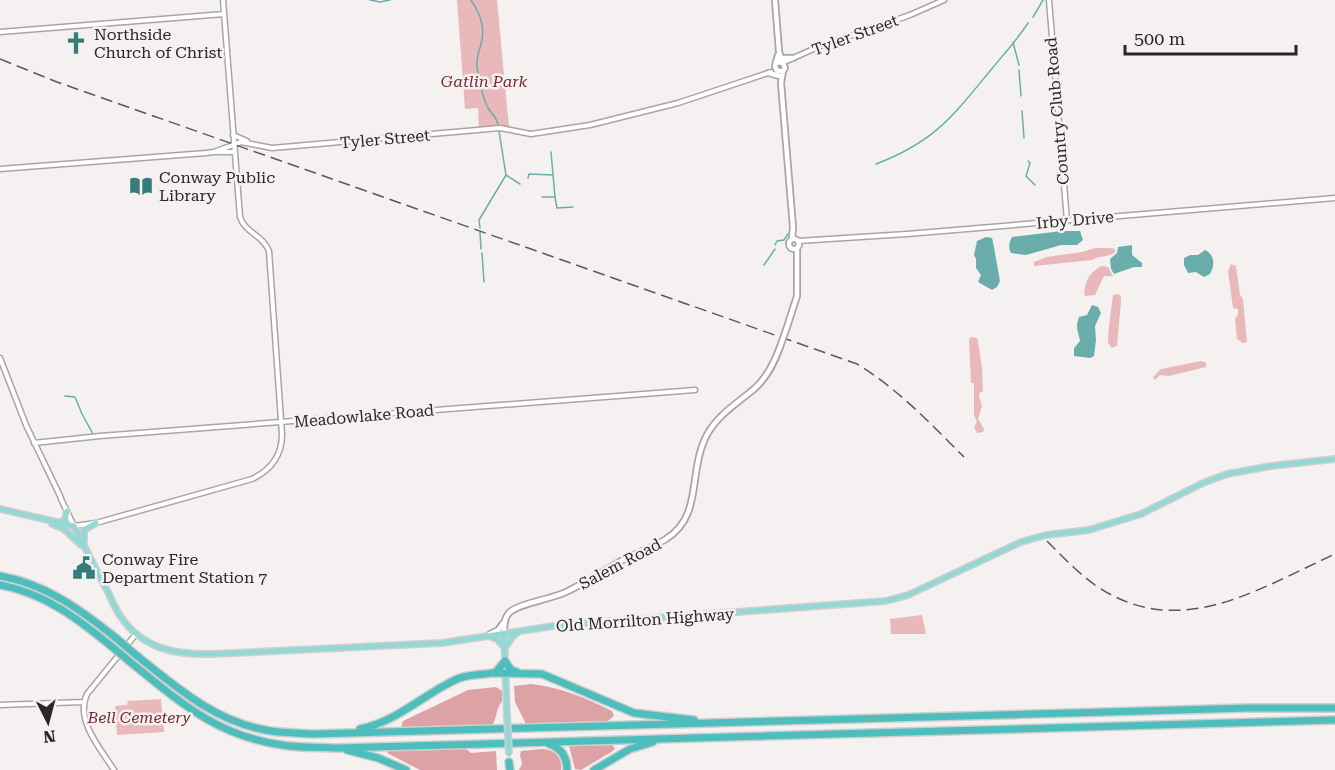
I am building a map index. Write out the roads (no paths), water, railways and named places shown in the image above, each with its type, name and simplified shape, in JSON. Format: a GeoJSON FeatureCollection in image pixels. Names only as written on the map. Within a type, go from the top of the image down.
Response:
{"type":"FeatureCollection","features":[{"type":"Feature","properties":{"kind":"highway"},"geometry":{"type":"LineString","coordinates":[[0,576],[25,582],[57,596],[116,638],[195,702],[228,719],[270,731],[313,734],[1249,708],[1335,708]]}},
{"type":"Feature","properties":{"kind":"highway"},"geometry":{"type":"LineString","coordinates":[[0,585],[41,597],[77,618],[201,717],[225,730],[253,740],[284,746],[338,748],[1335,720]]}},
{"type":"Feature","properties":{"kind":"highway"},"geometry":{"type":"LineString","coordinates":[[492,674],[500,669],[505,661],[513,671],[549,676],[634,713],[724,723]]}},
{"type":"Feature","properties":{"kind":"highway"},"geometry":{"type":"LineString","coordinates":[[313,734],[377,725],[455,680],[470,675],[522,673]]}},
{"type":"Feature","properties":{"kind":"highway"},"geometry":{"type":"LineString","coordinates":[[594,770],[634,748],[673,738]]}},
{"type":"Feature","properties":{"kind":"highway"},"geometry":{"type":"LineString","coordinates":[[540,742],[553,745],[561,751],[566,760],[567,770]]}},
{"type":"Feature","properties":{"kind":"highway"},"geometry":{"type":"LineString","coordinates":[[338,748],[378,758],[405,770]]}},
{"type":"Feature","properties":{"kind":"main road","name":"Salem Road"},"geometry":{"type":"LineString","coordinates":[[487,635],[498,630],[507,615],[514,609],[566,592],[665,540],[675,532],[691,509],[697,462],[707,435],[727,410],[759,384],[771,368],[797,296],[796,244],[775,0]]}},
{"type":"Feature","properties":{"kind":"main road"},"geometry":{"type":"LineString","coordinates":[[766,74],[793,58]]}},
{"type":"Feature","properties":{"kind":"main road","name":"Old Morrilton Highway"},"geometry":{"type":"LineString","coordinates":[[74,526],[121,617],[136,634],[159,648],[188,655],[442,643],[560,625],[886,601],[908,595],[1021,542],[1046,535],[1089,530],[1141,514],[1203,483],[1227,474],[1271,466],[1335,459]]}},
{"type":"Feature","properties":{"kind":"main road"},"geometry":{"type":"LineString","coordinates":[[0,509],[74,526]]}},
{"type":"Feature","properties":{"kind":"main road"},"geometry":{"type":"LineString","coordinates":[[59,523],[65,520],[68,513]]}},
{"type":"Feature","properties":{"kind":"main road"},"geometry":{"type":"LineString","coordinates":[[22,514],[64,529],[74,536],[89,556]]}},
{"type":"Feature","properties":{"kind":"main road"},"geometry":{"type":"LineString","coordinates":[[89,556],[83,533],[87,527],[96,523]]}},
{"type":"Feature","properties":{"kind":"main road"},"geometry":{"type":"LineString","coordinates":[[506,620],[509,629],[519,631]]}},
{"type":"Feature","properties":{"kind":"main road"},"geometry":{"type":"LineString","coordinates":[[506,620],[504,633],[509,764]]}},
{"type":"Feature","properties":{"kind":"main road"},"geometry":{"type":"LineString","coordinates":[[505,648],[519,631]]}},
{"type":"Feature","properties":{"kind":"main road"},"geometry":{"type":"LineString","coordinates":[[487,635],[497,639],[505,648]]}},
{"type":"Feature","properties":{"kind":"street"},"geometry":{"type":"LineString","coordinates":[[0,358],[15,400],[74,526],[96,523],[252,479],[266,471],[275,461],[281,449],[282,422],[269,251],[266,243],[244,227],[241,221],[223,0]]}},
{"type":"Feature","properties":{"kind":"street","name":"Tyler Street"},"geometry":{"type":"LineString","coordinates":[[0,169],[214,152],[234,144],[247,142],[272,148],[500,128],[531,134],[590,125],[667,106],[766,74],[818,47],[910,15],[944,0]]}},
{"type":"Feature","properties":{"kind":"street","name":"Country Club Road"},"geometry":{"type":"LineString","coordinates":[[1049,0],[1067,221]]}},
{"type":"Feature","properties":{"kind":"street"},"geometry":{"type":"LineString","coordinates":[[0,32],[224,14]]}},
{"type":"Feature","properties":{"kind":"street","name":"Tyler Street"},"geometry":{"type":"LineString","coordinates":[[793,58],[799,56]]}},
{"type":"Feature","properties":{"kind":"street"},"geometry":{"type":"LineString","coordinates":[[233,135],[247,142]]}},
{"type":"Feature","properties":{"kind":"street"},"geometry":{"type":"LineString","coordinates":[[214,152],[234,152]]}},
{"type":"Feature","properties":{"kind":"street","name":"Irby Drive"},"geometry":{"type":"LineString","coordinates":[[796,244],[1335,198]]}},
{"type":"Feature","properties":{"kind":"street","name":"Meadowlake Road"},"geometry":{"type":"LineString","coordinates":[[34,443],[695,390]]}},
{"type":"Feature","properties":{"kind":"street"},"geometry":{"type":"LineString","coordinates":[[282,431],[290,422]]}},
{"type":"Feature","properties":{"kind":"street"},"geometry":{"type":"LineString","coordinates":[[68,513],[76,521],[85,524]]}},
{"type":"Feature","properties":{"kind":"street"},"geometry":{"type":"LineString","coordinates":[[114,770],[85,721],[83,702],[136,634]]}},
{"type":"Feature","properties":{"kind":"street"},"geometry":{"type":"LineString","coordinates":[[0,705],[83,702]]}},
{"type":"Feature","properties":{"kind":"water"},"geometry":{"type":"Polygon","coordinates":[[[1080,231],[1083,240],[1077,245],[1061,245],[1026,255],[1010,251],[1009,245],[1012,237],[1080,231]]]}},
{"type":"Feature","properties":{"kind":"water"},"geometry":{"type":"Polygon","coordinates":[[[986,237],[992,238],[1000,281],[992,290],[978,282],[981,275],[976,268],[974,255],[977,241],[986,237]]]}},
{"type":"Feature","properties":{"kind":"water"},"geometry":{"type":"Polygon","coordinates":[[[1132,245],[1132,255],[1142,263],[1142,267],[1134,267],[1114,274],[1110,259],[1117,253],[1118,247],[1132,245]]]}},
{"type":"Feature","properties":{"kind":"water"},"geometry":{"type":"Polygon","coordinates":[[[1205,250],[1213,260],[1210,274],[1204,277],[1196,272],[1188,273],[1184,265],[1184,258],[1198,255],[1205,250]]]}},
{"type":"Feature","properties":{"kind":"water"},"geometry":{"type":"Polygon","coordinates":[[[1092,305],[1098,307],[1101,313],[1095,326],[1094,356],[1090,358],[1074,356],[1074,348],[1080,341],[1077,327],[1079,317],[1087,315],[1092,305]]]}},
{"type":"Feature","properties":{"kind":"waterway"},"geometry":{"type":"LineString","coordinates":[[370,0],[380,2],[390,0]]}},
{"type":"Feature","properties":{"kind":"waterway"},"geometry":{"type":"LineString","coordinates":[[471,0],[482,26],[477,61],[482,93],[498,124]]}},
{"type":"Feature","properties":{"kind":"waterway"},"geometry":{"type":"LineString","coordinates":[[1033,17],[1043,0]]}},
{"type":"Feature","properties":{"kind":"waterway"},"geometry":{"type":"LineString","coordinates":[[876,164],[913,147],[953,115],[1028,23]]}},
{"type":"Feature","properties":{"kind":"waterway"},"geometry":{"type":"LineString","coordinates":[[1013,42],[1019,65]]}},
{"type":"Feature","properties":{"kind":"waterway"},"geometry":{"type":"LineString","coordinates":[[1019,70],[1021,96]]}},
{"type":"Feature","properties":{"kind":"waterway"},"geometry":{"type":"LineString","coordinates":[[1022,111],[1024,138]]}},
{"type":"Feature","properties":{"kind":"waterway"},"geometry":{"type":"LineString","coordinates":[[480,228],[479,220],[506,175],[499,131]]}},
{"type":"Feature","properties":{"kind":"waterway"},"geometry":{"type":"LineString","coordinates":[[551,152],[555,197]]}},
{"type":"Feature","properties":{"kind":"waterway"},"geometry":{"type":"LineString","coordinates":[[1028,161],[1030,163],[1026,176],[1035,185]]}},
{"type":"Feature","properties":{"kind":"waterway"},"geometry":{"type":"LineString","coordinates":[[528,178],[529,174],[553,175]]}},
{"type":"Feature","properties":{"kind":"waterway"},"geometry":{"type":"LineString","coordinates":[[506,175],[520,184]]}},
{"type":"Feature","properties":{"kind":"waterway"},"geometry":{"type":"LineString","coordinates":[[542,197],[555,197],[557,208],[573,207]]}},
{"type":"Feature","properties":{"kind":"waterway"},"geometry":{"type":"LineString","coordinates":[[480,232],[481,249]]}},
{"type":"Feature","properties":{"kind":"waterway"},"geometry":{"type":"LineString","coordinates":[[775,245],[777,241],[784,240],[788,234]]}},
{"type":"Feature","properties":{"kind":"waterway"},"geometry":{"type":"LineString","coordinates":[[764,265],[775,249]]}},
{"type":"Feature","properties":{"kind":"waterway"},"geometry":{"type":"LineString","coordinates":[[482,253],[484,282]]}},
{"type":"Feature","properties":{"kind":"waterway"},"geometry":{"type":"LineString","coordinates":[[65,396],[75,397],[93,434]]}},
{"type":"Feature","properties":{"kind":"waterway"},"geometry":{"type":"LineString","coordinates":[[68,441],[93,439]]}},
{"type":"Feature","properties":{"kind":"railway"},"geometry":{"type":"LineString","coordinates":[[0,59],[57,82],[857,364],[900,395],[964,457]]}},
{"type":"Feature","properties":{"kind":"railway"},"geometry":{"type":"LineString","coordinates":[[1047,541],[1095,585],[1126,602],[1156,609],[1187,610],[1246,595],[1335,554]]}},
{"type":"Feature","properties":{"kind":"place","name":"Northside Church of Christ"},"geometry":{"type":"Point","coordinates":[76,43]}},
{"type":"Feature","properties":{"kind":"place","name":"Conway Public Library"},"geometry":{"type":"Point","coordinates":[141,186]}},
{"type":"Feature","properties":{"kind":"place","name":"Conway Fire Department Station 7"},"geometry":{"type":"Point","coordinates":[84,568]}},
{"type":"Feature","properties":{"kind":"park label","name":"Gatlin Park"},"geometry":{"type":"Point","coordinates":[484,81]}},
{"type":"Feature","properties":{"kind":"park label","name":"Bell Cemetery"},"geometry":{"type":"Point","coordinates":[139,717]}}]}
